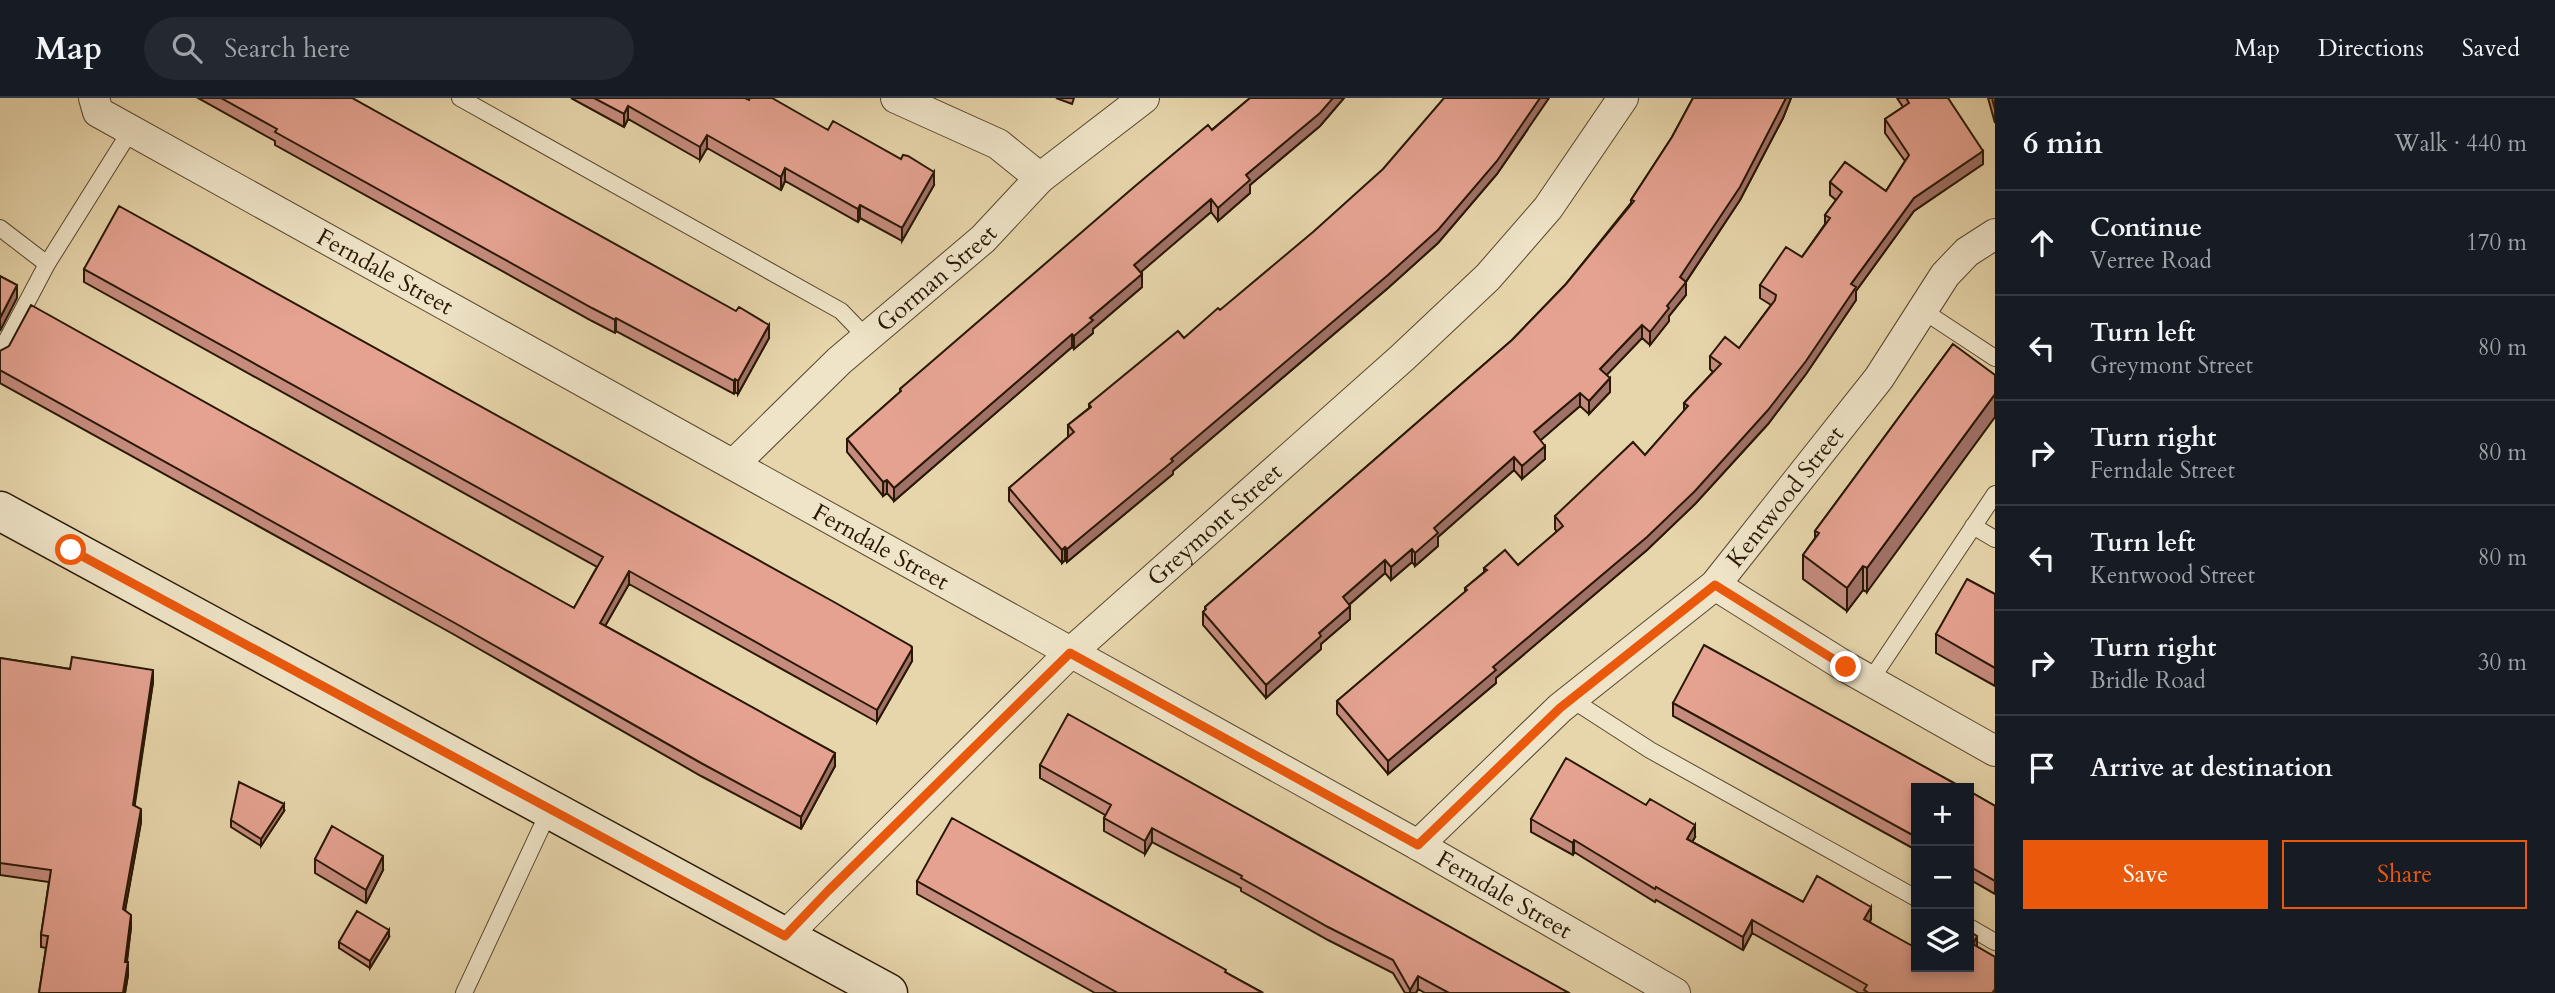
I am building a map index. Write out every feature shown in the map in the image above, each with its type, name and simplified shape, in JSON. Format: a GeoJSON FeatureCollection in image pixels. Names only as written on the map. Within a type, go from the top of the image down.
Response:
{"type":"FeatureCollection","features":[{"type":"Feature","properties":{"kind":"main road"},"geometry":{"type":"LineString","coordinates":[[0,511],[888,993]]}},
{"type":"Feature","properties":{"kind":"street","name":"Ferndale Street"},"geometry":{"type":"LineString","coordinates":[[94,98],[98,112],[1418,845],[1675,993]]}},
{"type":"Feature","properties":{"kind":"street"},"geometry":{"type":"LineString","coordinates":[[896,98],[998,144],[1040,178]]}},
{"type":"Feature","properties":{"kind":"street","name":"Gorman Street"},"geometry":{"type":"LineString","coordinates":[[734,464],[839,361],[983,239],[1040,178],[1144,98]]}},
{"type":"Feature","properties":{"kind":"street","name":"Greymont Street"},"geometry":{"type":"LineString","coordinates":[[785,936],[1070,653],[1392,367],[1488,277],[1548,208],[1623,98]]}},
{"type":"Feature","properties":{"kind":"street","name":"Kentwood Street"},"geometry":{"type":"LineString","coordinates":[[1418,845],[1571,699],[1715,585],[1879,377],[1945,275],[1967,252],[1995,234]]}},
{"type":"Feature","properties":{"kind":"street"},"geometry":{"type":"LineString","coordinates":[[1715,585],[1870,681],[1995,751]]}},
{"type":"Feature","properties":{"kind":"lane"},"geometry":{"type":"LineString","coordinates":[[460,98],[841,311],[867,338]]}},
{"type":"Feature","properties":{"kind":"lane"},"geometry":{"type":"LineString","coordinates":[[0,353],[47,264],[131,130]]}},
{"type":"Feature","properties":{"kind":"lane"},"geometry":{"type":"LineString","coordinates":[[0,228],[47,264]]}},
{"type":"Feature","properties":{"kind":"lane"},"geometry":{"type":"LineString","coordinates":[[1922,310],[1995,358]]}},
{"type":"Feature","properties":{"kind":"lane"},"geometry":{"type":"LineString","coordinates":[[1870,681],[1995,494]]}},
{"type":"Feature","properties":{"kind":"lane"},"geometry":{"type":"LineString","coordinates":[[1973,526],[1995,539]]}},
{"type":"Feature","properties":{"kind":"lane"},"geometry":{"type":"LineString","coordinates":[[1571,699],[1650,750],[1911,895]]}},
{"type":"Feature","properties":{"kind":"lane"},"geometry":{"type":"LineString","coordinates":[[465,992],[550,808]]}},
{"type":"Feature","properties":{"kind":"lane"},"geometry":{"type":"LineString","coordinates":[[1974,930],[1995,942]]}},
{"type":"Feature","properties":{"kind":"building"},"geometry":{"type":"Polygon","coordinates":[[[221,98],[352,98],[736,311],[739,307],[769,325],[738,381],[734,381],[592,308],[275,132],[277,129],[221,98]]]}},
{"type":"Feature","properties":{"kind":"building"},"geometry":{"type":"Polygon","coordinates":[[[594,98],[772,98],[828,130],[833,121],[901,159],[903,155],[908,156],[934,172],[902,228],[860,205],[858,209],[785,168],[781,177],[707,135],[700,147],[628,106],[624,114],[594,98]]]}},
{"type":"Feature","properties":{"kind":"building"},"geometry":{"type":"Polygon","coordinates":[[[1250,98],[1333,98],[1320,113],[1246,175],[1250,180],[1218,208],[1211,199],[1134,265],[1142,274],[1090,318],[1093,320],[1074,336],[1072,334],[894,488],[887,480],[883,482],[847,439],[901,391],[900,389],[1134,187],[1208,125],[1212,130],[1250,98]]]}},
{"type":"Feature","properties":{"kind":"building"},"geometry":{"type":"Polygon","coordinates":[[[1444,98],[1540,98],[1497,161],[1438,230],[1171,459],[1173,461],[1067,549],[1065,547],[1062,550],[1009,488],[1074,432],[1068,425],[1091,407],[1089,404],[1178,331],[1184,338],[1313,232],[1383,169],[1444,98]]]}},
{"type":"Feature","properties":{"kind":"building"},"geometry":{"type":"Polygon","coordinates":[[[1693,98],[1786,98],[1740,187],[1680,277],[1686,282],[1667,306],[1669,308],[1650,332],[1642,325],[1600,369],[1610,378],[1589,401],[1580,393],[1534,432],[1545,446],[1522,466],[1514,457],[1434,528],[1438,533],[1415,553],[1412,549],[1391,567],[1385,560],[1343,597],[1350,606],[1266,685],[1203,612],[1205,607],[1512,340],[1566,284],[1634,201],[1631,200],[1672,137],[1693,98]]]}},
{"type":"Feature","properties":{"kind":"building"},"geometry":{"type":"Polygon","coordinates":[[[1906,98],[1948,98],[1983,151],[1914,198],[1851,284],[1856,287],[1806,361],[1768,410],[1695,491],[1647,537],[1493,667],[1496,670],[1388,761],[1337,701],[1467,590],[1465,588],[1487,570],[1484,568],[1505,550],[1518,565],[1563,526],[1555,516],[1633,442],[1645,455],[1688,406],[1684,403],[1721,364],[1710,356],[1725,337],[1739,348],[1775,300],[1776,295],[1760,285],[1786,247],[1802,257],[1830,218],[1825,215],[1842,192],[1830,182],[1845,162],[1886,191],[1909,155],[1885,119],[1909,103],[1906,98]]]}},
{"type":"Feature","properties":{"kind":"building"},"geometry":{"type":"Polygon","coordinates":[[[119,206],[911,646],[912,649],[877,710],[629,571],[600,623],[835,753],[801,817],[0,370],[0,351],[9,346],[31,305],[574,608],[603,557],[84,269],[119,206]]]}},
{"type":"Feature","properties":{"kind":"building"},"geometry":{"type":"Polygon","coordinates":[[[0,276],[17,285],[0,318],[0,276]]]}},
{"type":"Feature","properties":{"kind":"building"},"geometry":{"type":"Polygon","coordinates":[[[1953,344],[1995,375],[1995,394],[1867,568],[1863,566],[1847,588],[1803,555],[1819,533],[1815,531],[1953,344]]]}},
{"type":"Feature","properties":{"kind":"building"},"geometry":{"type":"Polygon","coordinates":[[[1967,579],[1995,594],[1995,668],[1936,634],[1967,579]]]}},
{"type":"Feature","properties":{"kind":"building"},"geometry":{"type":"Polygon","coordinates":[[[1704,645],[1954,783],[1911,783],[1911,834],[1673,703],[1704,645]]]}},
{"type":"Feature","properties":{"kind":"building"},"geometry":{"type":"Polygon","coordinates":[[[72,657],[153,670],[133,805],[141,809],[123,909],[131,915],[123,993],[39,993],[48,936],[41,935],[51,870],[0,863],[0,658],[70,669],[72,657]]]}},
{"type":"Feature","properties":{"kind":"building"},"geometry":{"type":"Polygon","coordinates":[[[1068,714],[1569,993],[1449,993],[1418,976],[1410,990],[1393,960],[1328,927],[1241,878],[1242,876],[1152,828],[1145,841],[1104,818],[1111,805],[1040,765],[1068,714]]]}},
{"type":"Feature","properties":{"kind":"building"},"geometry":{"type":"Polygon","coordinates":[[[1566,758],[1646,805],[1650,799],[1695,825],[1687,839],[1803,902],[1817,876],[1871,907],[1864,919],[1911,945],[1911,972],[1974,972],[1974,945],[1995,957],[1995,989],[1992,993],[1869,993],[1864,990],[1867,985],[1752,920],[1743,937],[1656,887],[1655,889],[1574,840],[1573,843],[1531,819],[1566,758]]]}},
{"type":"Feature","properties":{"kind":"building"},"geometry":{"type":"Polygon","coordinates":[[[239,782],[284,804],[261,839],[231,820],[239,782]]]}},
{"type":"Feature","properties":{"kind":"building"},"geometry":{"type":"Polygon","coordinates":[[[1974,794],[1995,806],[1995,881],[1974,869],[1974,794]]]}},
{"type":"Feature","properties":{"kind":"building"},"geometry":{"type":"Polygon","coordinates":[[[952,818],[1263,993],[1118,993],[917,881],[952,818]]]}},
{"type":"Feature","properties":{"kind":"building"},"geometry":{"type":"Polygon","coordinates":[[[332,826],[383,856],[366,890],[315,859],[332,826]]]}},
{"type":"Feature","properties":{"kind":"building"},"geometry":{"type":"Polygon","coordinates":[[[357,911],[389,930],[370,961],[339,942],[357,911]]]}},
{"type":"Feature","properties":{"kind":"route"},"geometry":{"type":"LineString","coordinates":[[71,550],[785,936],[1070,653],[1418,845],[1560,708],[1715,585],[1846,667]]}}]}
